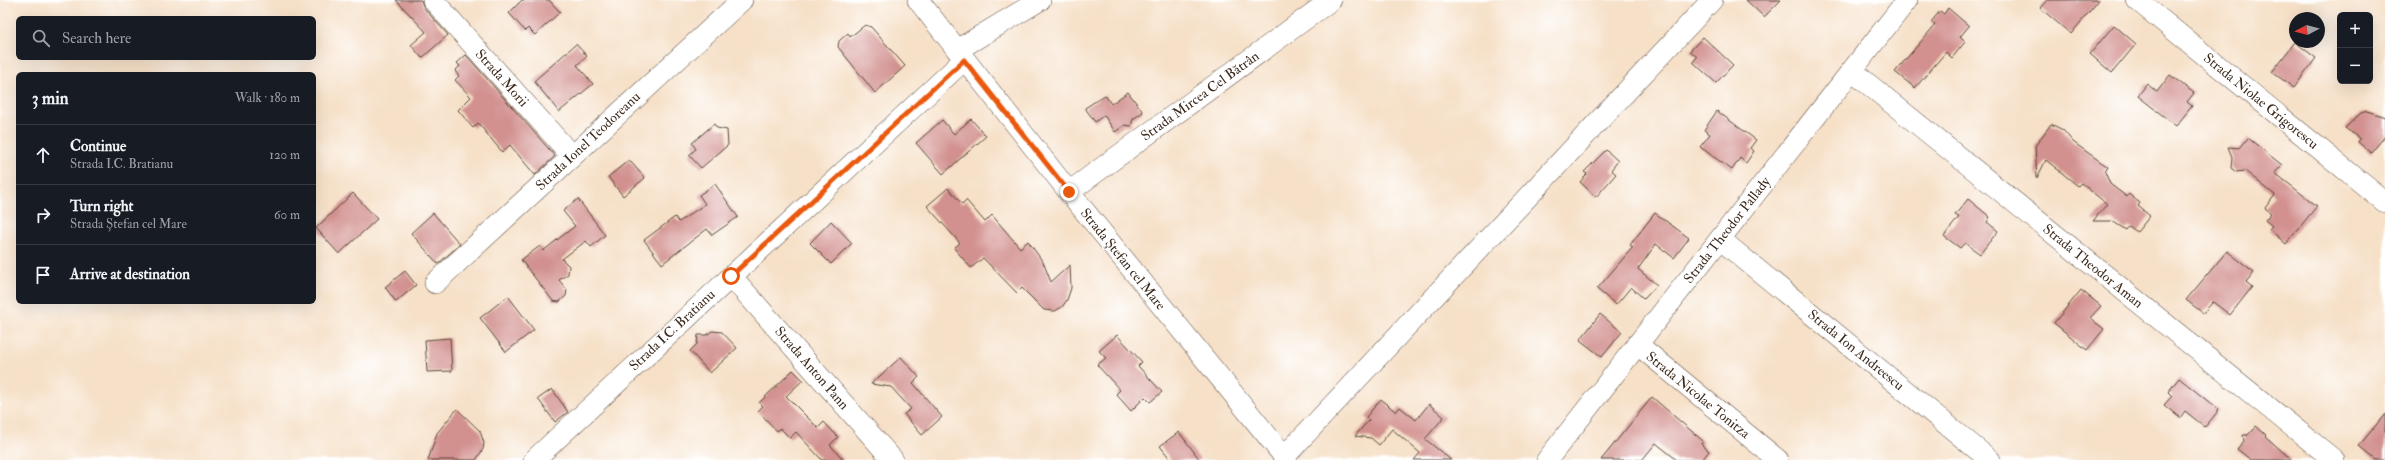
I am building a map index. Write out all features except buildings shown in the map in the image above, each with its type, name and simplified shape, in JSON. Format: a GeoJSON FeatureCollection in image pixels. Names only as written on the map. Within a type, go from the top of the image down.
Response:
{"type":"FeatureCollection","features":[{"type":"Feature","properties":{"kind":"street","name":"Strada Morii"},"geometry":{"type":"LineString","coordinates":[[433,0],[571,155]]}},
{"type":"Feature","properties":{"kind":"street","name":"Strada Ionel Teodoreanu"},"geometry":{"type":"LineString","coordinates":[[435,283],[571,155],[742,0]]}},
{"type":"Feature","properties":{"kind":"street","name":"Strada Ștefan cel Mare"},"geometry":{"type":"LineString","coordinates":[[918,0],[1069,192],[1285,458]]}},
{"type":"Feature","properties":{"kind":"street","name":"Strada I.C. Bratianu"},"geometry":{"type":"LineString","coordinates":[[537,456],[731,276],[960,55],[1040,0]]}},
{"type":"Feature","properties":{"kind":"street","name":"Strada Mircea Cel Bătrân"},"geometry":{"type":"LineString","coordinates":[[1069,192],[1331,0]]}},
{"type":"Feature","properties":{"kind":"street"},"geometry":{"type":"LineString","coordinates":[[1285,458],[1712,0]]}},
{"type":"Feature","properties":{"kind":"street","name":"Strada Theodor Pallady"},"geometry":{"type":"LineString","coordinates":[[1547,460],[1637,344],[1721,240],[1907,0]]}},
{"type":"Feature","properties":{"kind":"street","name":"Strada Niolae Grigorescu"},"geometry":{"type":"LineString","coordinates":[[2137,0],[2385,202]]}},
{"type":"Feature","properties":{"kind":"street","name":"Strada Theodor Aman"},"geometry":{"type":"LineString","coordinates":[[1852,71],[2334,460]]}},
{"type":"Feature","properties":{"kind":"street","name":"Strada Ion Andreescu"},"geometry":{"type":"LineString","coordinates":[[1721,240],[1990,460]]}},
{"type":"Feature","properties":{"kind":"street","name":"Strada Anton Pann"},"geometry":{"type":"LineString","coordinates":[[731,276],[893,460]]}},
{"type":"Feature","properties":{"kind":"street","name":"Strada Nicolae Tonitza"},"geometry":{"type":"LineString","coordinates":[[1637,344],[1778,460]]}},
{"type":"Feature","properties":{"kind":"route"},"geometry":{"type":"LineString","coordinates":[[731,276],[964,60],[1069,192]]}}]}
